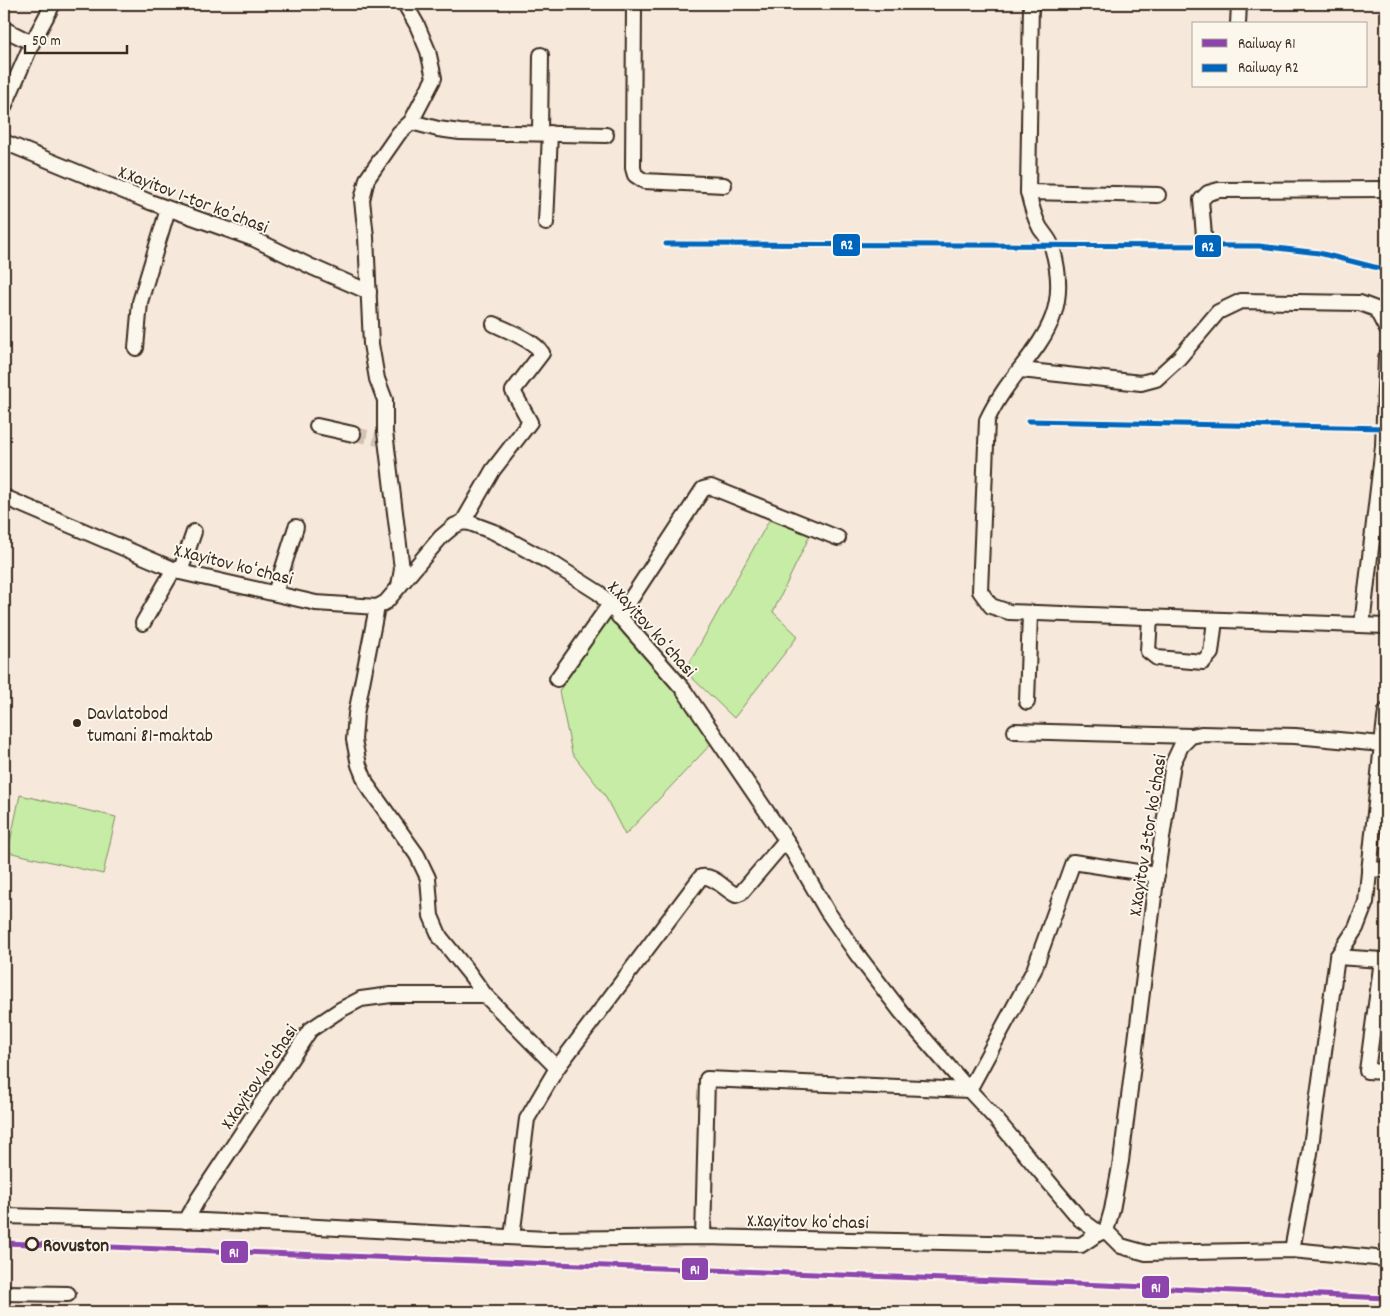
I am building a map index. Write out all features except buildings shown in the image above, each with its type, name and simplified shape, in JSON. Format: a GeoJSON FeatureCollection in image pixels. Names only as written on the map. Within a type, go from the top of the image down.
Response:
{"type":"FeatureCollection","features":[{"type":"Feature","properties":{"kind":"street"},"geometry":{"type":"LineString","coordinates":[[4,107],[32,43],[53,4]]}},
{"type":"Feature","properties":{"kind":"street"},"geometry":{"type":"LineString","coordinates":[[398,586],[402,570],[382,440],[385,400],[377,379],[371,344],[366,237],[362,200],[367,179],[400,133],[411,122],[434,78],[428,51],[417,25],[405,4]]}},
{"type":"Feature","properties":{"kind":"street"},"geometry":{"type":"LineString","coordinates":[[634,4],[633,168],[635,175],[644,181],[724,184]]}},
{"type":"Feature","properties":{"kind":"street"},"geometry":{"type":"LineString","coordinates":[[1031,4],[1028,192],[1032,211],[1052,246],[1060,286],[1057,308],[1049,329],[994,406],[987,420],[980,591],[991,606],[1009,612],[1386,626]]}},
{"type":"Feature","properties":{"kind":"street"},"geometry":{"type":"LineString","coordinates":[[1238,4],[1238,22]]}},
{"type":"Feature","properties":{"kind":"street"},"geometry":{"type":"LineString","coordinates":[[4,29],[32,43]]}},
{"type":"Feature","properties":{"kind":"street"},"geometry":{"type":"LineString","coordinates":[[541,55],[545,133],[546,223]]}},
{"type":"Feature","properties":{"kind":"street"},"geometry":{"type":"LineString","coordinates":[[411,122],[460,132],[606,135]]}},
{"type":"Feature","properties":{"kind":"street","name":"X.Xayitov 1-tor koʼchasi"},"geometry":{"type":"LineString","coordinates":[[4,142],[90,179],[254,239],[312,268],[369,292]]}},
{"type":"Feature","properties":{"kind":"street"},"geometry":{"type":"LineString","coordinates":[[1204,236],[1201,200],[1208,193],[1219,190],[1386,188]]}},
{"type":"Feature","properties":{"kind":"street"},"geometry":{"type":"LineString","coordinates":[[1028,192],[1158,195]]}},
{"type":"Feature","properties":{"kind":"street"},"geometry":{"type":"LineString","coordinates":[[136,348],[140,302],[168,209]]}},
{"type":"Feature","properties":{"kind":"street"},"geometry":{"type":"LineString","coordinates":[[1021,370],[1141,383],[1156,379],[1179,358],[1218,312],[1241,301],[1360,303],[1376,309],[1386,328]]}},
{"type":"Feature","properties":{"kind":"street"},"geometry":{"type":"LineString","coordinates":[[494,324],[539,347],[542,353],[513,391],[530,422],[494,470],[463,522],[454,526],[441,537],[386,602],[377,607],[356,714],[354,740],[359,765],[367,785],[417,855],[428,878],[431,916],[440,937],[485,995],[557,1068]]}},
{"type":"Feature","properties":{"kind":"street"},"geometry":{"type":"LineString","coordinates":[[1362,625],[1385,446],[1386,358]]}},
{"type":"Feature","properties":{"kind":"street"},"geometry":{"type":"LineString","coordinates":[[318,426],[353,434]]}},
{"type":"Feature","properties":{"kind":"street"},"geometry":{"type":"LineString","coordinates":[[619,617],[706,487],[711,487],[838,538]]}},
{"type":"Feature","properties":{"kind":"street","name":"X.Xayitov koʻchasi"},"geometry":{"type":"LineString","coordinates":[[4,497],[177,570],[316,603],[377,607]]}},
{"type":"Feature","properties":{"kind":"street","name":"X.Xayitov koʻchasi"},"geometry":{"type":"LineString","coordinates":[[4,1216],[186,1221],[546,1239],[703,1237],[1082,1245],[1102,1232],[1080,1218],[902,1013],[856,953],[827,911],[786,840],[684,689],[619,617],[610,604],[599,593],[555,565],[494,532],[463,522]]}},
{"type":"Feature","properties":{"kind":"street"},"geometry":{"type":"LineString","coordinates":[[275,594],[296,527]]}},
{"type":"Feature","properties":{"kind":"street"},"geometry":{"type":"LineString","coordinates":[[143,623],[177,570],[194,532]]}},
{"type":"Feature","properties":{"kind":"street"},"geometry":{"type":"LineString","coordinates":[[557,679],[610,604]]}},
{"type":"Feature","properties":{"kind":"street"},"geometry":{"type":"LineString","coordinates":[[1027,702],[1030,613]]}},
{"type":"Feature","properties":{"kind":"street"},"geometry":{"type":"LineString","coordinates":[[1150,617],[1148,651],[1151,655],[1156,658],[1203,662],[1211,653],[1216,620]]}},
{"type":"Feature","properties":{"kind":"street"},"geometry":{"type":"LineString","coordinates":[[1292,1250],[1310,1153],[1337,957],[1356,928],[1366,902],[1386,711]]}},
{"type":"Feature","properties":{"kind":"street"},"geometry":{"type":"LineString","coordinates":[[1015,731],[1191,736],[1202,734],[1236,734],[1295,736],[1382,744]]}},
{"type":"Feature","properties":{"kind":"street","name":"X.Xayitov 3-tor koʼchasi"},"geometry":{"type":"LineString","coordinates":[[1102,1232],[1112,1210],[1121,1161],[1156,875],[1173,763],[1181,746],[1191,736]]}},
{"type":"Feature","properties":{"kind":"street"},"geometry":{"type":"LineString","coordinates":[[512,1238],[527,1119],[557,1068],[701,877],[705,876],[712,879],[736,895],[741,893],[786,840]]}},
{"type":"Feature","properties":{"kind":"street"},"geometry":{"type":"LineString","coordinates":[[703,1237],[707,1079],[969,1090],[1034,970],[1073,862],[1156,875]]}},
{"type":"Feature","properties":{"kind":"street"},"geometry":{"type":"LineString","coordinates":[[1369,869],[1386,870]]}},
{"type":"Feature","properties":{"kind":"street"},"geometry":{"type":"LineString","coordinates":[[1337,957],[1382,960],[1383,971],[1367,1071],[1386,1072]]}},
{"type":"Feature","properties":{"kind":"street","name":"X.Xayitov koʻchasi"},"geometry":{"type":"LineString","coordinates":[[186,1221],[208,1184],[310,1030],[360,999],[391,995],[485,995]]}},
{"type":"Feature","properties":{"kind":"street"},"geometry":{"type":"LineString","coordinates":[[1102,1232],[1121,1246],[1146,1253],[1292,1250],[1386,1259]]}},
{"type":"Feature","properties":{"kind":"street"},"geometry":{"type":"LineString","coordinates":[[4,1293],[68,1294]]}},
{"type":"Feature","properties":{"kind":"green space"},"geometry":{"type":"Polygon","coordinates":[[[771,517],[812,531],[773,612],[798,636],[734,718],[685,671],[771,517]]]}},
{"type":"Feature","properties":{"kind":"green space"},"geometry":{"type":"Polygon","coordinates":[[[608,616],[649,663],[684,698],[712,743],[625,835],[604,794],[572,753],[559,691],[608,616]]]}},
{"type":"Feature","properties":{"kind":"green space"},"geometry":{"type":"Polygon","coordinates":[[[20,795],[116,817],[103,874],[8,852],[20,795]]]}},
{"type":"Feature","properties":{"kind":"tunnel"},"geometry":{"type":"LineString","coordinates":[[353,434],[378,439]]}},
{"type":"Feature","properties":{"kind":"rail line","name":"R2"},"geometry":{"type":"LineString","coordinates":[[666,244],[1259,246],[1319,253],[1386,270]]}},
{"type":"Feature","properties":{"kind":"rail line","name":"R2"},"geometry":{"type":"LineString","coordinates":[[1028,421],[1386,428]]}},
{"type":"Feature","properties":{"kind":"rail line","name":"R1"},"geometry":{"type":"LineString","coordinates":[[4,1243],[1104,1285],[1386,1298]]}},
{"type":"Feature","properties":{"kind":"place","name":"Davlatobod tumani 81-maktab"},"geometry":{"type":"Point","coordinates":[77,723]}},
{"type":"Feature","properties":{"kind":"place","name":"Rovuston"},"geometry":{"type":"Point","coordinates":[32,1244]}}]}
